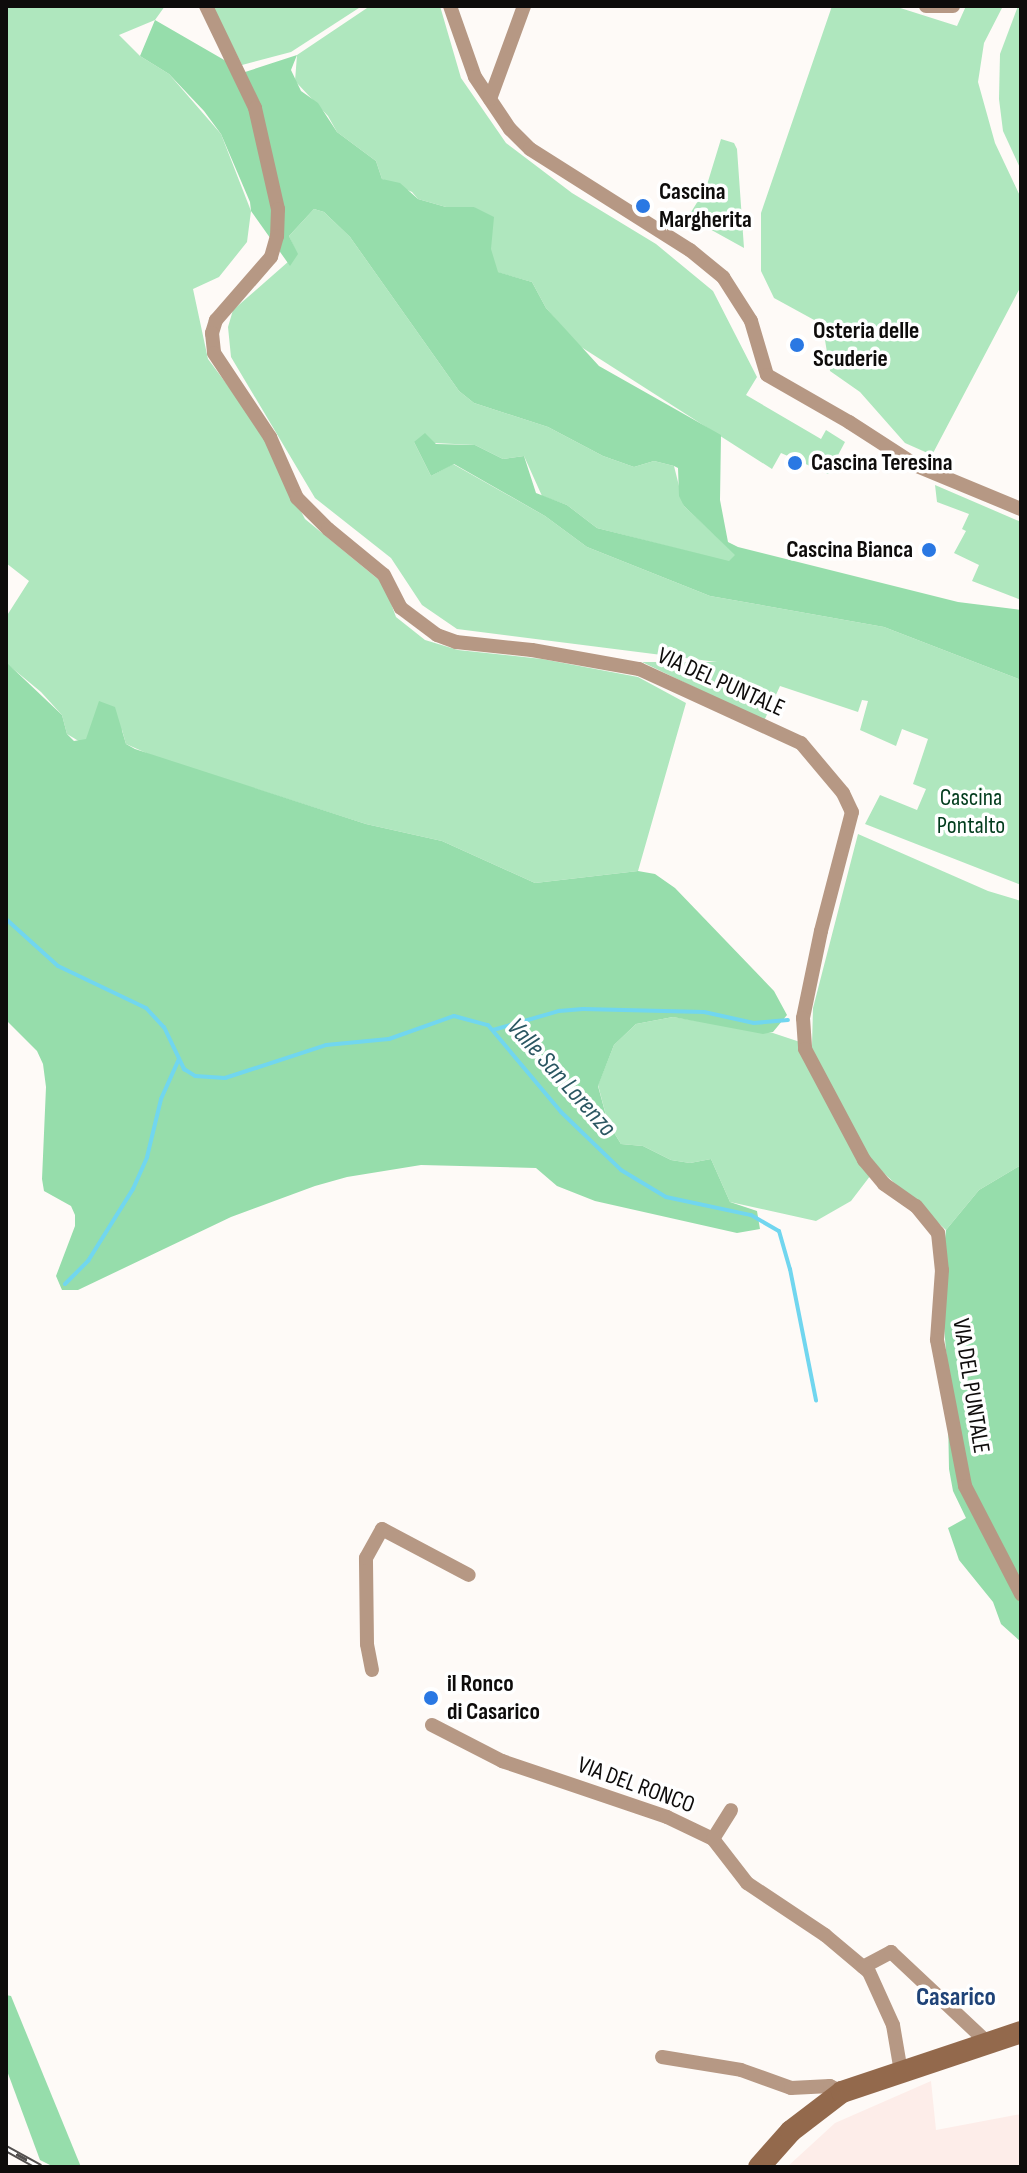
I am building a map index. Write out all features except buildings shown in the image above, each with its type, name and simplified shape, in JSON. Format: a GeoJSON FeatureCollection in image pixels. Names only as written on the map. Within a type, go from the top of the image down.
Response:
{"type":"FeatureCollection","features":[{"type":"Feature","properties":{"kind":"street","name":"VIA DEL PUNTALE"},"geometry":{"type":"LineString","coordinates":[[206,6],[255,108],[278,209],[277,236],[271,257],[216,320],[212,333],[214,353],[270,437],[297,498],[328,529],[384,575],[401,608],[437,635],[456,642],[532,650],[639,669],[801,743],[843,793],[852,812],[821,931],[803,1018],[805,1049],[864,1160],[884,1184],[923,1214],[938,1233],[942,1270],[937,1340],[965,1486],[1021,1594]]}},
{"type":"Feature","properties":{"kind":"street"},"geometry":{"type":"LineString","coordinates":[[450,6],[475,77],[530,149],[690,250],[723,277],[751,321],[767,375],[917,466],[1021,509]]}},
{"type":"Feature","properties":{"kind":"street"},"geometry":{"type":"LineString","coordinates":[[490,99],[524,6]]}},
{"type":"Feature","properties":{"kind":"street"},"geometry":{"type":"LineString","coordinates":[[926,6],[953,6]]}},
{"type":"Feature","properties":{"kind":"street"},"geometry":{"type":"LineString","coordinates":[[372,1670],[367,1644],[366,1558],[382,1529],[469,1575]]}},
{"type":"Feature","properties":{"kind":"street","name":"VIA DEL RONCO"},"geometry":{"type":"LineString","coordinates":[[432,1725],[502,1761],[667,1817],[713,1839],[747,1883],[825,1935],[869,1972],[893,2025],[901,2072]]}},
{"type":"Feature","properties":{"kind":"street"},"geometry":{"type":"LineString","coordinates":[[713,1839],[731,1810]]}},
{"type":"Feature","properties":{"kind":"street"},"geometry":{"type":"LineString","coordinates":[[863,1967],[891,1952],[987,2042]]}},
{"type":"Feature","properties":{"kind":"street"},"geometry":{"type":"LineString","coordinates":[[759,2167],[791,2131],[842,2092],[1021,2032]]}},
{"type":"Feature","properties":{"kind":"street"},"geometry":{"type":"LineString","coordinates":[[662,2057],[741,2070],[791,2088],[830,2086],[842,2092]]}},
{"type":"Feature","properties":{"kind":"shaded area"},"geometry":{"type":"Polygon","coordinates":[[[931,2081],[936,2130],[1021,2114],[1021,2167],[787,2167],[835,2123],[931,2081]]]}},
{"type":"Feature","properties":{"kind":"green space"},"geometry":{"type":"Polygon","coordinates":[[[6,6],[165,6],[155,20],[119,35],[140,56],[169,74],[221,134],[251,211],[247,242],[219,277],[193,289],[208,359],[255,422],[305,519],[384,584],[396,617],[425,640],[458,650],[542,659],[638,677],[686,703],[638,871],[535,883],[442,841],[366,824],[153,756],[126,744],[122,730],[95,735],[82,743],[67,734],[62,715],[41,692],[6,663],[6,617],[29,581],[6,563],[6,6]]]}},
{"type":"Feature","properties":{"kind":"green space"},"geometry":{"type":"Polygon","coordinates":[[[212,6],[362,6],[291,52],[242,65],[212,6]]]}},
{"type":"Feature","properties":{"kind":"green space"},"geometry":{"type":"Polygon","coordinates":[[[370,6],[440,6],[461,78],[506,143],[572,193],[656,244],[713,291],[757,377],[746,395],[821,439],[826,430],[845,442],[828,474],[781,453],[772,469],[578,345],[546,308],[532,282],[497,272],[474,207],[446,207],[418,199],[412,192],[382,179],[376,161],[337,132],[328,116],[295,81],[297,55],[370,6]]]}},
{"type":"Feature","properties":{"kind":"green space"},"geometry":{"type":"Polygon","coordinates":[[[832,6],[894,6],[957,26],[966,6],[1003,6],[984,43],[978,82],[995,143],[1021,198],[1021,286],[932,455],[905,443],[860,392],[830,371],[825,340],[816,321],[774,298],[761,271],[761,213],[832,6]]]}},
{"type":"Feature","properties":{"kind":"green space"},"geometry":{"type":"Polygon","coordinates":[[[1018,6],[1021,6],[1021,170],[1003,131],[999,99],[1000,54],[1018,6]]]}},
{"type":"Feature","properties":{"kind":"green space"},"geometry":{"type":"Polygon","coordinates":[[[155,20],[245,72],[297,55],[291,70],[301,91],[318,103],[337,132],[376,161],[382,179],[400,183],[418,199],[446,207],[474,207],[494,217],[491,249],[498,272],[532,282],[546,308],[599,366],[721,435],[720,500],[728,542],[958,602],[1021,610],[1021,680],[884,627],[710,596],[587,547],[545,516],[454,464],[431,476],[414,442],[425,433],[436,444],[475,445],[503,459],[524,456],[536,493],[567,505],[597,528],[729,561],[735,555],[684,506],[679,496],[678,468],[654,461],[634,467],[603,456],[548,427],[474,403],[459,391],[350,237],[324,212],[314,209],[289,236],[298,254],[290,266],[251,211],[221,134],[169,74],[140,56],[155,20]]]}},
{"type":"Feature","properties":{"kind":"green space"},"geometry":{"type":"Polygon","coordinates":[[[721,139],[734,143],[737,149],[744,248],[688,217],[706,188],[721,139]]]}},
{"type":"Feature","properties":{"kind":"green space","name":"Cascina Pontalto"},"geometry":{"type":"Polygon","coordinates":[[[314,209],[324,212],[350,237],[459,391],[474,403],[548,427],[603,456],[634,467],[654,461],[674,466],[684,506],[736,555],[729,562],[597,528],[567,505],[542,496],[524,456],[503,459],[475,445],[414,442],[431,476],[453,464],[545,516],[587,547],[710,596],[884,627],[1021,680],[1021,885],[865,824],[880,795],[917,810],[926,789],[913,784],[928,739],[902,729],[896,746],[860,730],[868,701],[862,700],[858,712],[780,686],[764,721],[642,662],[717,662],[457,629],[422,605],[391,558],[315,498],[231,357],[228,327],[233,310],[297,254],[289,236],[314,209]]]}},
{"type":"Feature","properties":{"kind":"green space"},"geometry":{"type":"Polygon","coordinates":[[[935,485],[1021,522],[1021,600],[972,581],[979,565],[954,553],[966,531],[962,529],[969,514],[937,502],[935,485]]]}},
{"type":"Feature","properties":{"kind":"green space"},"geometry":{"type":"Polygon","coordinates":[[[6,662],[62,715],[67,734],[74,741],[86,739],[99,701],[115,707],[126,744],[135,749],[366,824],[442,841],[535,883],[638,871],[655,874],[675,888],[774,991],[787,1015],[773,1032],[763,1034],[673,1017],[636,1024],[614,1045],[598,1086],[608,1123],[621,1144],[643,1146],[671,1160],[690,1163],[711,1159],[730,1202],[757,1211],[760,1229],[737,1233],[595,1201],[557,1186],[536,1168],[421,1165],[347,1177],[315,1186],[231,1217],[78,1290],[62,1290],[56,1276],[75,1226],[75,1215],[71,1206],[44,1191],[46,1087],[43,1064],[37,1051],[6,1020],[6,662]]]}},
{"type":"Feature","properties":{"kind":"green space"},"geometry":{"type":"Polygon","coordinates":[[[858,834],[988,891],[1021,901],[1021,1165],[979,1190],[946,1230],[877,1167],[851,1201],[816,1221],[730,1202],[711,1159],[690,1163],[671,1160],[643,1146],[621,1144],[608,1123],[598,1085],[614,1045],[636,1024],[673,1017],[773,1033],[812,1046],[813,1008],[858,834]]]}},
{"type":"Feature","properties":{"kind":"green space"},"geometry":{"type":"Polygon","coordinates":[[[1021,1165],[1021,1642],[1001,1624],[993,1602],[959,1560],[948,1528],[966,1518],[953,1491],[949,1469],[947,1362],[940,1281],[946,1230],[979,1190],[1021,1165]]]}},
{"type":"Feature","properties":{"kind":"green space"},"geometry":{"type":"Polygon","coordinates":[[[6,1995],[11,1996],[81,2167],[54,2167],[40,2160],[6,2068],[6,1995]]]}},
{"type":"Feature","properties":{"kind":"waterway","name":"Valle San Lorenzo"},"geometry":{"type":"LineString","coordinates":[[6,919],[58,966],[146,1008],[164,1027],[184,1069],[195,1076],[225,1078],[326,1045],[389,1039],[454,1016],[488,1025],[561,1112],[621,1170],[666,1197],[751,1215],[779,1231],[790,1269],[816,1400]]}},
{"type":"Feature","properties":{"kind":"waterway"},"geometry":{"type":"LineString","coordinates":[[493,1030],[559,1011],[583,1009],[704,1012],[754,1023],[788,1020]]}},
{"type":"Feature","properties":{"kind":"waterway"},"geometry":{"type":"LineString","coordinates":[[65,1284],[88,1261],[133,1189],[147,1157],[161,1099],[179,1059]]}},
{"type":"Feature","properties":{"kind":"railway"},"geometry":{"type":"LineString","coordinates":[[6,2148],[40,2167]]}},
{"type":"Feature","properties":{"kind":"place","name":"Cascina Margherita"},"geometry":{"type":"Point","coordinates":[643,206]}},
{"type":"Feature","properties":{"kind":"place","name":"Osteria delle Scuderie"},"geometry":{"type":"Point","coordinates":[797,345]}},
{"type":"Feature","properties":{"kind":"place","name":"Cascina Teresina"},"geometry":{"type":"Point","coordinates":[795,463]}},
{"type":"Feature","properties":{"kind":"place","name":"Cascina Bianca"},"geometry":{"type":"Point","coordinates":[929,550]}},
{"type":"Feature","properties":{"kind":"place","name":"il Ronco di Casarico"},"geometry":{"type":"Point","coordinates":[431,1698]}},
{"type":"Feature","properties":{"kind":"district","name":"Casarico"},"geometry":{"type":"Point","coordinates":[956,1998]}}]}
